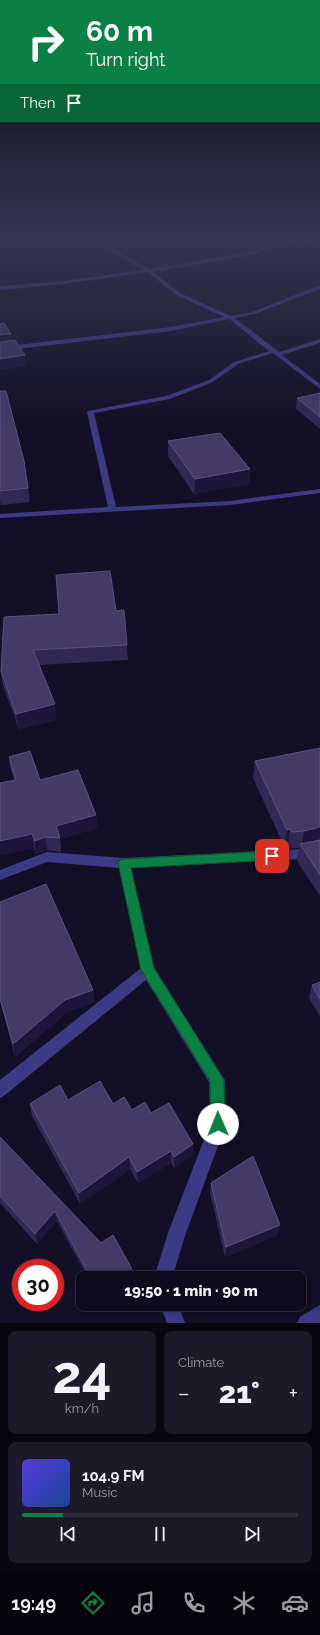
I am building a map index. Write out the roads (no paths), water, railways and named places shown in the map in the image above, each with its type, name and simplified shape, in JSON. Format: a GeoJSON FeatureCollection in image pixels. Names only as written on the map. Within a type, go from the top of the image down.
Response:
{"type":"FeatureCollection","features":[{"type":"Feature","properties":{"kind":"street"},"geometry":{"type":"LineString","coordinates":[[193,301],[231,318],[320,387]]}},
{"type":"Feature","properties":{"kind":"street"},"geometry":{"type":"LineString","coordinates":[[0,349],[171,329],[253,313],[285,301]]}},
{"type":"Feature","properties":{"kind":"street"},"geometry":{"type":"LineString","coordinates":[[113,510],[90,412],[168,398],[211,381],[236,362],[320,341]]}},
{"type":"Feature","properties":{"kind":"street"},"geometry":{"type":"LineString","coordinates":[[0,516],[230,504],[320,491]]}},
{"type":"Feature","properties":{"kind":"street"},"geometry":{"type":"LineString","coordinates":[[0,875],[47,857],[124,863],[302,854],[320,850]]}},
{"type":"Feature","properties":{"kind":"street"},"geometry":{"type":"LineString","coordinates":[[124,863],[148,970],[217,1080],[218,1124],[177,1233],[165,1271]]}},
{"type":"Feature","properties":{"kind":"street"},"geometry":{"type":"LineString","coordinates":[[0,1090],[148,970]]}},
{"type":"Feature","properties":{"kind":"street"},"geometry":{"type":"LineString","coordinates":[[172,1311],[176,1323]]}},
{"type":"Feature","properties":{"kind":"street"},"geometry":{"type":"LineString","coordinates":[[306,1323],[320,1314]]}}]}
